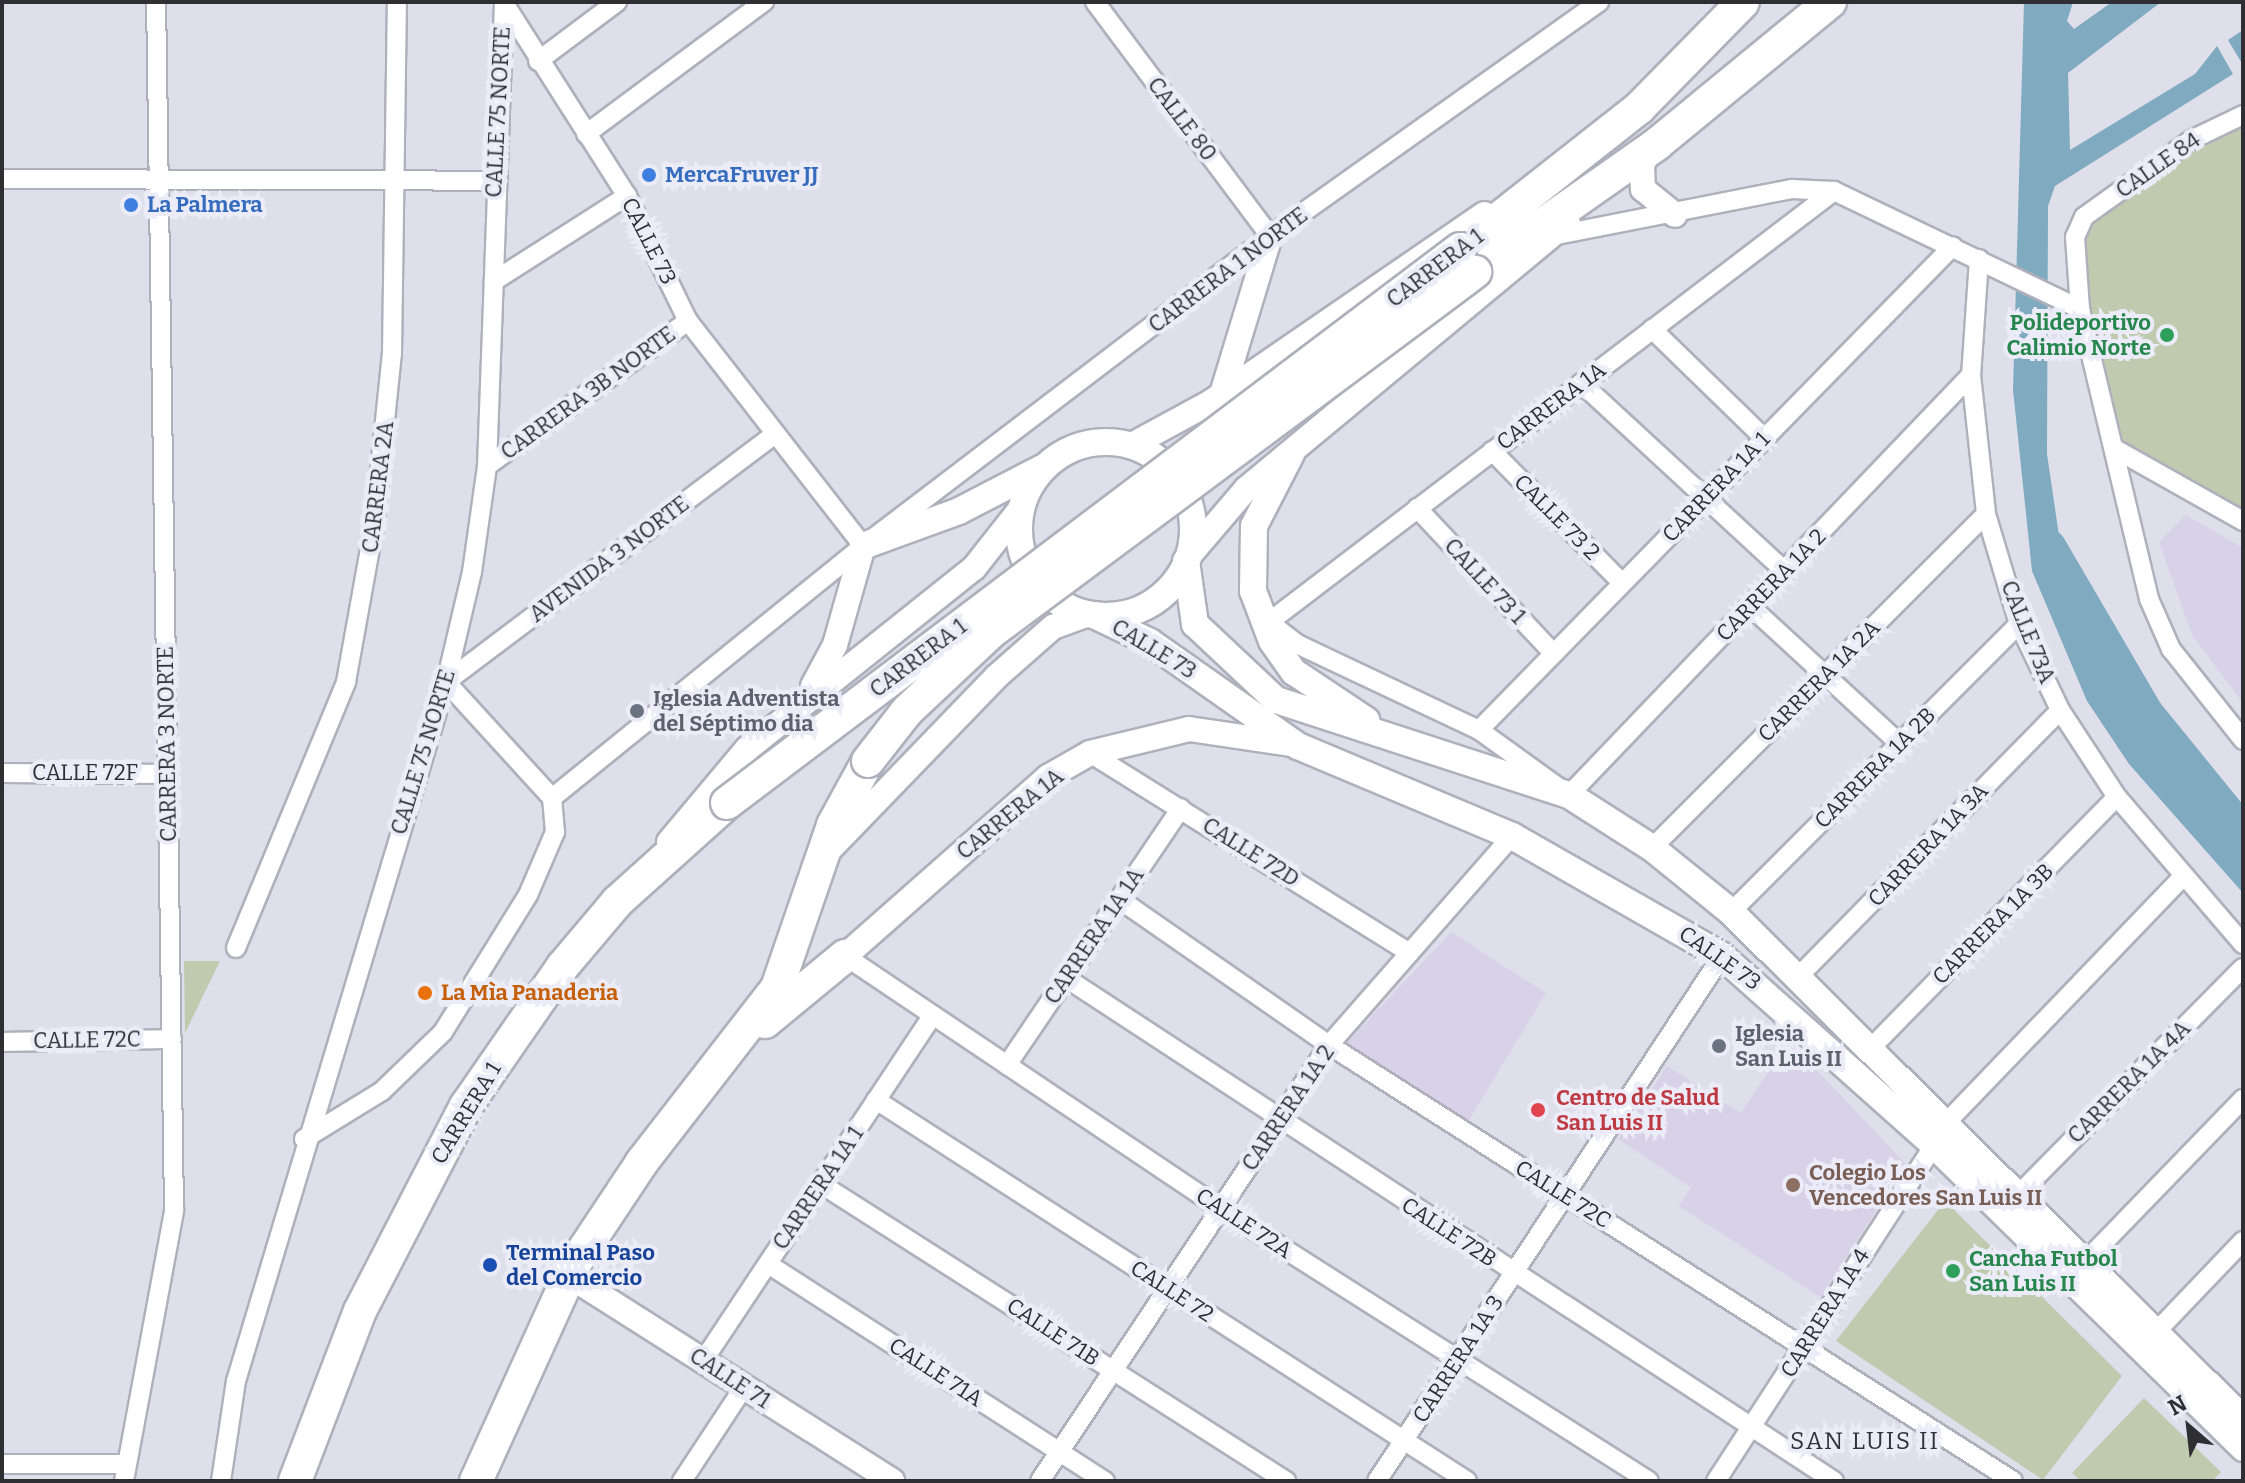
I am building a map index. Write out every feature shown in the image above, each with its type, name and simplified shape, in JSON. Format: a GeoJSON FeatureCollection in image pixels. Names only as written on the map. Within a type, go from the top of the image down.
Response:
{"type":"FeatureCollection","features":[{"type":"Feature","properties":{"kind":"highway","name":"CARRERA 1"},"geometry":{"type":"LineString","coordinates":[[476,1481],[568,1275],[642,1162],[744,1039],[777,988],[819,862],[868,761],[907,711],[990,633],[1467,261],[1743,2]]}},
{"type":"Feature","properties":{"kind":"highway","name":"CARRERA 1"},"geometry":{"type":"LineString","coordinates":[[295,1481],[360,1311],[466,1106],[563,966],[653,864],[727,803],[1467,261],[1657,144],[1830,2]]}},
{"type":"Feature","properties":{"kind":"highway"},"geometry":{"type":"LineString","coordinates":[[744,1039],[845,956]]}},
{"type":"Feature","properties":{"kind":"main road"},"geometry":{"type":"LineString","coordinates":[[863,546],[959,511],[1048,464],[1087,445],[1130,446],[1159,461],[1181,486],[1192,524],[1187,559],[1152,602],[1091,614],[1055,599],[1030,572],[1020,544],[1022,507],[1048,464]]}},
{"type":"Feature","properties":{"kind":"main road"},"geometry":{"type":"LineString","coordinates":[[1291,454],[1264,495],[1251,542],[1253,591],[1269,622],[1272,641],[1301,678],[1383,730]]}},
{"type":"Feature","properties":{"kind":"main road","name":"CALLE 73"},"geometry":{"type":"LineString","coordinates":[[1187,559],[1195,624],[1248,681],[1304,714],[1383,730],[1569,795],[1652,848],[1731,912],[1795,980],[1869,1050],[1939,1135],[2243,1448]]}},
{"type":"Feature","properties":{"kind":"main road","name":"CALLE 73"},"geometry":{"type":"LineString","coordinates":[[1091,614],[1150,642],[1298,746],[1512,836],[1722,956],[2016,1197],[2154,1334],[2238,1404]]}},
{"type":"Feature","properties":{"kind":"street","name":"CARRERA 3 NORTE"},"geometry":{"type":"LineString","coordinates":[[126,1472],[174,1210],[156,2]]}},
{"type":"Feature","properties":{"kind":"street","name":"CARRERA 2A"},"geometry":{"type":"LineString","coordinates":[[236,948],[346,682],[385,443],[397,2]]}},
{"type":"Feature","properties":{"kind":"street"},"geometry":{"type":"LineString","coordinates":[[538,61],[617,2]]}},
{"type":"Feature","properties":{"kind":"street"},"geometry":{"type":"LineString","coordinates":[[586,134],[764,2]]}},
{"type":"Feature","properties":{"kind":"street","name":"CALLE 80"},"geometry":{"type":"LineString","coordinates":[[1095,2],[1270,236]]}},
{"type":"Feature","properties":{"kind":"street","name":"CARRERA 1 NORTE"},"geometry":{"type":"LineString","coordinates":[[552,798],[863,546],[1270,236],[1599,2]]}},
{"type":"Feature","properties":{"kind":"street","name":"CALLE 73"},"geometry":{"type":"LineString","coordinates":[[504,3],[538,61],[627,196],[688,321],[772,436],[863,546]]}},
{"type":"Feature","properties":{"kind":"street","name":"CALLE 75 NORTE"},"geometry":{"type":"LineString","coordinates":[[221,1481],[236,1381],[304,1139],[446,682],[487,466],[494,281],[493,181],[504,3]]}},
{"type":"Feature","properties":{"kind":"street","name":"CALLE 84"},"geometry":{"type":"LineString","coordinates":[[2080,309],[2080,224],[2191,140],[2243,115]]}},
{"type":"Feature","properties":{"kind":"street"},"geometry":{"type":"LineString","coordinates":[[1657,144],[1642,164],[1643,189],[1675,215]]}},
{"type":"Feature","properties":{"kind":"street"},"geometry":{"type":"LineString","coordinates":[[1187,559],[1231,503],[1552,236],[1657,144]]}},
{"type":"Feature","properties":{"kind":"street"},"geometry":{"type":"LineString","coordinates":[[1130,446],[1222,395],[1416,256],[1577,161]]}},
{"type":"Feature","properties":{"kind":"street"},"geometry":{"type":"LineString","coordinates":[[2,179],[493,181]]}},
{"type":"Feature","properties":{"kind":"street"},"geometry":{"type":"LineString","coordinates":[[1552,236],[1675,215],[1792,189],[1834,191],[2080,309],[2157,619],[2171,649],[2243,740]]}},
{"type":"Feature","properties":{"kind":"street","name":"CARRERA 1A"},"geometry":{"type":"LineString","coordinates":[[1269,622],[1834,191]]}},
{"type":"Feature","properties":{"kind":"street"},"geometry":{"type":"LineString","coordinates":[[494,281],[627,196]]}},
{"type":"Feature","properties":{"kind":"street"},"geometry":{"type":"LineString","coordinates":[[1222,395],[1270,236]]}},
{"type":"Feature","properties":{"kind":"street","name":"CARRERA 1A 1"},"geometry":{"type":"LineString","coordinates":[[1479,730],[1953,246]]}},
{"type":"Feature","properties":{"kind":"street","name":"CALLE 73A"},"geometry":{"type":"LineString","coordinates":[[1979,259],[1971,375],[1986,514],[2019,624],[2060,710],[2117,797],[2182,878],[2243,944]]}},
{"type":"Feature","properties":{"kind":"street","name":"CARRERA 3B NORTE"},"geometry":{"type":"LineString","coordinates":[[487,466],[688,321]]}},
{"type":"Feature","properties":{"kind":"street"},"geometry":{"type":"LineString","coordinates":[[1652,329],[1764,438]]}},
{"type":"Feature","properties":{"kind":"street","name":"CARRERA 1A 2"},"geometry":{"type":"LineString","coordinates":[[1569,795],[1971,375]]}},
{"type":"Feature","properties":{"kind":"street"},"geometry":{"type":"LineString","coordinates":[[1581,383],[1785,571]]}},
{"type":"Feature","properties":{"kind":"street","name":"AVENIDA 3 NORTE"},"geometry":{"type":"LineString","coordinates":[[446,682],[772,436]]}},
{"type":"Feature","properties":{"kind":"street"},"geometry":{"type":"LineString","coordinates":[[2117,450],[2243,521]]}},
{"type":"Feature","properties":{"kind":"street","name":"CALLE 73 2"},"geometry":{"type":"LineString","coordinates":[[1492,451],[1622,583]]}},
{"type":"Feature","properties":{"kind":"street"},"geometry":{"type":"LineString","coordinates":[[653,864],[718,779],[806,696],[974,568],[1022,507]]}},
{"type":"Feature","properties":{"kind":"street","name":"CALLE 73 1"},"geometry":{"type":"LineString","coordinates":[[1417,508],[1553,653]]}},
{"type":"Feature","properties":{"kind":"street","name":"CARRERA 1A 2A"},"geometry":{"type":"LineString","coordinates":[[1652,848],[1986,514]]}},
{"type":"Feature","properties":{"kind":"street"},"geometry":{"type":"LineString","coordinates":[[806,696],[835,645],[863,546]]}},
{"type":"Feature","properties":{"kind":"street"},"geometry":{"type":"LineString","coordinates":[[1751,607],[1900,744]]}},
{"type":"Feature","properties":{"kind":"street"},"geometry":{"type":"LineString","coordinates":[[819,862],[996,677],[1053,627],[1091,614]]}},
{"type":"Feature","properties":{"kind":"street"},"geometry":{"type":"LineString","coordinates":[[1269,622],[1297,644],[1479,730],[1569,795]]}},
{"type":"Feature","properties":{"kind":"street","name":"CARRERA 1A 2B"},"geometry":{"type":"LineString","coordinates":[[1731,912],[2019,624]]}},
{"type":"Feature","properties":{"kind":"street"},"geometry":{"type":"LineString","coordinates":[[304,1139],[382,1091],[443,1032],[528,895],[555,832],[552,798],[446,682]]}},
{"type":"Feature","properties":{"kind":"street","name":"CARRERA 1A 3A"},"geometry":{"type":"LineString","coordinates":[[1795,980],[2060,710]]}},
{"type":"Feature","properties":{"kind":"street","name":"CARRERA 1A"},"geometry":{"type":"LineString","coordinates":[[845,956],[1048,777],[1090,753],[1189,729],[1251,733],[1298,746]]}},
{"type":"Feature","properties":{"kind":"street","name":"CALLE 72D"},"geometry":{"type":"LineString","coordinates":[[1090,753],[1410,953]]}},
{"type":"Feature","properties":{"kind":"street","name":"CALLE 72F"},"geometry":{"type":"LineString","coordinates":[[2,773],[168,774]]}},
{"type":"Feature","properties":{"kind":"street","name":"CARRERA 1A 3B"},"geometry":{"type":"LineString","coordinates":[[1869,1050],[2117,797]]}},
{"type":"Feature","properties":{"kind":"street","name":"CARRERA 1A 1A"},"geometry":{"type":"LineString","coordinates":[[1007,1065],[1181,808]]}},
{"type":"Feature","properties":{"kind":"street","name":"CARRERA 1A 2"},"geometry":{"type":"LineString","coordinates":[[1040,1481],[1329,1045],[1512,836]]}},
{"type":"Feature","properties":{"kind":"street","name":"CARRERA 1A 4"},"geometry":{"type":"LineString","coordinates":[[1716,1481],[1939,1135],[2182,878]]}},
{"type":"Feature","properties":{"kind":"street","name":"CALLE 72C"},"geometry":{"type":"LineString","coordinates":[[1119,899],[1329,1045],[1804,1347],[2003,1478]]}},
{"type":"Feature","properties":{"kind":"street","name":"CALLE 72A"},"geometry":{"type":"LineString","coordinates":[[845,956],[1220,1208],[1649,1481]]}},
{"type":"Feature","properties":{"kind":"street","name":"CARRERA 1A 3"},"geometry":{"type":"LineString","coordinates":[[1377,1481],[1722,956]]}},
{"type":"Feature","properties":{"kind":"street","name":"CARRERA 1A 4A"},"geometry":{"type":"LineString","coordinates":[[2016,1197],[2243,968]]}},
{"type":"Feature","properties":{"kind":"street","name":"CALLE 72B"},"geometry":{"type":"LineString","coordinates":[[1066,978],[1277,1122],[1834,1481]]}},
{"type":"Feature","properties":{"kind":"street","name":"CARRERA 1A 1"},"geometry":{"type":"LineString","coordinates":[[703,1361],[933,1015]]}},
{"type":"Feature","properties":{"kind":"street","name":"CALLE 72C"},"geometry":{"type":"LineString","coordinates":[[2,1042],[172,1039]]}},
{"type":"Feature","properties":{"kind":"street"},"geometry":{"type":"LineString","coordinates":[[2083,1264],[2243,1099]]}},
{"type":"Feature","properties":{"kind":"street","name":"CALLE 72"},"geometry":{"type":"LineString","coordinates":[[876,1100],[1467,1481]]}},
{"type":"Feature","properties":{"kind":"street","name":"CALLE 71B"},"geometry":{"type":"LineString","coordinates":[[821,1184],[1286,1481]]}},
{"type":"Feature","properties":{"kind":"street"},"geometry":{"type":"LineString","coordinates":[[2154,1334],[2243,1241]]}},
{"type":"Feature","properties":{"kind":"street","name":"CALLE 71A"},"geometry":{"type":"LineString","coordinates":[[768,1264],[1105,1481]]}},
{"type":"Feature","properties":{"kind":"street","name":"CALLE 71"},"geometry":{"type":"LineString","coordinates":[[568,1275],[892,1481]]}},
{"type":"Feature","properties":{"kind":"street"},"geometry":{"type":"LineString","coordinates":[[682,1481],[744,1387]]}},
{"type":"Feature","properties":{"kind":"street"},"geometry":{"type":"LineString","coordinates":[[2,1464],[126,1472]]}},
{"type":"Feature","properties":{"kind":"shaded area"},"geometry":{"type":"Polygon","coordinates":[[[2186,515],[2243,548],[2243,703],[2192,635],[2159,542],[2186,515]]]}},
{"type":"Feature","properties":{"kind":"shaded area"},"geometry":{"type":"Polygon","coordinates":[[[1451,932],[1546,993],[1466,1125],[1346,1044],[1451,932]]]}},
{"type":"Feature","properties":{"kind":"shaded area","name":"Colegio Los Vencedores San Luis II"},"geometry":{"type":"Polygon","coordinates":[[[1789,1041],[1906,1164],[1820,1297],[1679,1206],[1701,1172],[1690,1187],[1618,1139],[1667,1066],[1741,1113],[1789,1041]]]}},
{"type":"Feature","properties":{"kind":"green space","name":"Polideportivo Calimio Norte"},"geometry":{"type":"Polygon","coordinates":[[[2243,115],[2243,521],[2117,450],[2089,326],[2080,225],[2243,115]]]}},
{"type":"Feature","properties":{"kind":"green space"},"geometry":{"type":"Polygon","coordinates":[[[184,961],[220,961],[185,1033],[184,961]]]}},
{"type":"Feature","properties":{"kind":"green space","name":"Cancha Futbol San Luis II"},"geometry":{"type":"Polygon","coordinates":[[[1945,1201],[2122,1376],[2043,1480],[1836,1341],[1945,1201]]]}},
{"type":"Feature","properties":{"kind":"green space"},"geometry":{"type":"Polygon","coordinates":[[[2144,1398],[2221,1472],[2212,1481],[2081,1481],[2072,1473],[2144,1398]]]}},
{"type":"Feature","properties":{"kind":"water"},"geometry":{"type":"Polygon","coordinates":[[[2024,2],[2073,2],[2067,21],[2074,29],[2112,2],[2161,2],[2068,73],[2070,150],[2195,74],[2217,46],[2233,74],[2055,186],[2048,206],[2047,454],[2063,563],[2085,620],[2115,685],[2154,744],[2243,845],[2243,893],[2129,764],[2087,701],[2032,571],[2013,390],[2024,2]]]}},
{"type":"Feature","properties":{"kind":"water"},"geometry":{"type":"Polygon","coordinates":[[[2243,30],[2243,65],[2228,40],[2243,30]]]}},
{"type":"Feature","properties":{"kind":"waterway"},"geometry":{"type":"LineString","coordinates":[[2050,546],[2147,712],[2243,830]]}},
{"type":"Feature","properties":{"kind":"place","name":"MercaFruver JJ"},"geometry":{"type":"Point","coordinates":[649,175]}},
{"type":"Feature","properties":{"kind":"place","name":"La Palmera"},"geometry":{"type":"Point","coordinates":[131,205]}},
{"type":"Feature","properties":{"kind":"place","name":"Polideportivo Calimio Norte"},"geometry":{"type":"Point","coordinates":[2167,335]}},
{"type":"Feature","properties":{"kind":"place","name":"Iglesia Adventista del Séptimo dia"},"geometry":{"type":"Point","coordinates":[637,711]}},
{"type":"Feature","properties":{"kind":"place","name":"La Mìa Panaderia"},"geometry":{"type":"Point","coordinates":[425,993]}},
{"type":"Feature","properties":{"kind":"place","name":"Iglesia San Luis II"},"geometry":{"type":"Point","coordinates":[1719,1046]}},
{"type":"Feature","properties":{"kind":"place","name":"Centro de Salud San Luis II"},"geometry":{"type":"Point","coordinates":[1538,1110]}},
{"type":"Feature","properties":{"kind":"place","name":"Colegio Los Vencedores San Luis II"},"geometry":{"type":"Point","coordinates":[1793,1185]}},
{"type":"Feature","properties":{"kind":"place","name":"Terminal Paso del Comercio"},"geometry":{"type":"Point","coordinates":[490,1265]}},
{"type":"Feature","properties":{"kind":"place","name":"Cancha Futbol San Luis II"},"geometry":{"type":"Point","coordinates":[1953,1271]}},
{"type":"Feature","properties":{"kind":"district","name":"SAN LUIS II"},"geometry":{"type":"Point","coordinates":[1865,1442]}}]}
